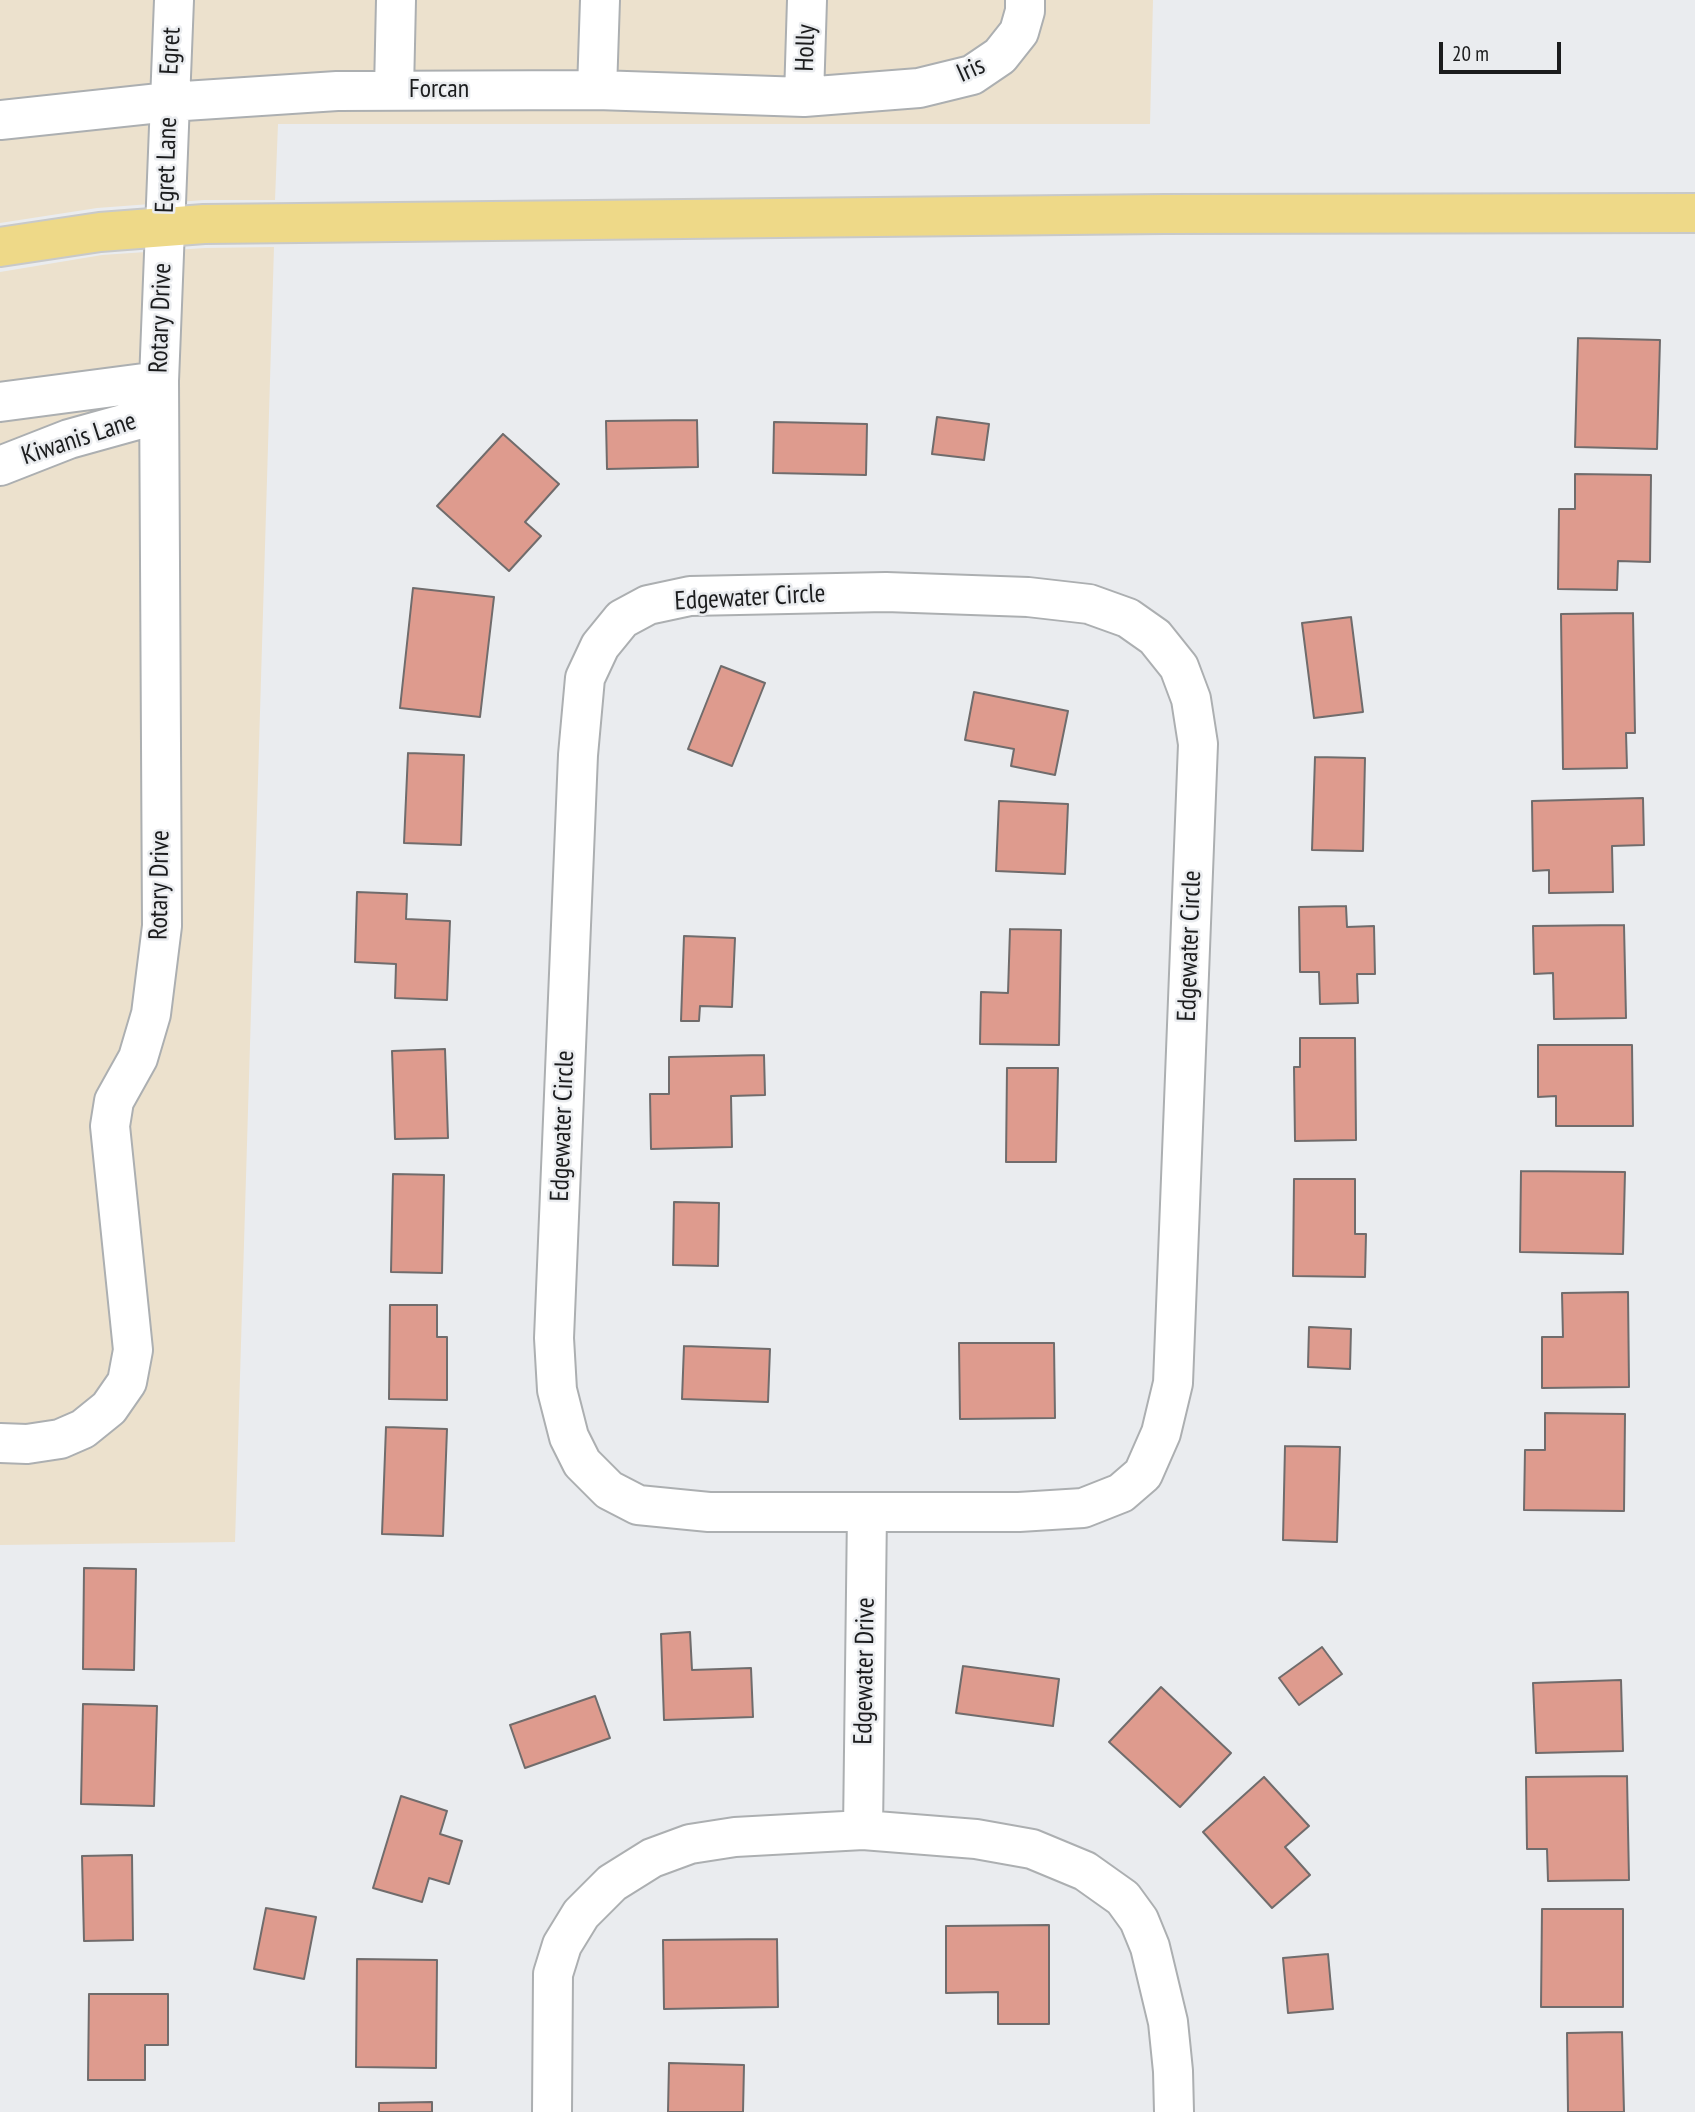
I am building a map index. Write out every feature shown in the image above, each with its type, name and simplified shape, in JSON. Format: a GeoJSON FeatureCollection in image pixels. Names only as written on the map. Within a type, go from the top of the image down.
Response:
{"type":"FeatureCollection","features":[{"type":"Feature","properties":{"kind":"main road"},"geometry":{"type":"LineString","coordinates":[[0,247],[100,232],[204,224],[1164,214],[1695,213]]}},
{"type":"Feature","properties":{"kind":"street","name":"Egret"},"geometry":{"type":"LineString","coordinates":[[169,102],[174,0]]}},
{"type":"Feature","properties":{"kind":"street"},"geometry":{"type":"LineString","coordinates":[[394,90],[396,0]]}},
{"type":"Feature","properties":{"kind":"street"},"geometry":{"type":"LineString","coordinates":[[597,90],[600,0]]}},
{"type":"Feature","properties":{"kind":"street","name":"Holly"},"geometry":{"type":"LineString","coordinates":[[804,97],[807,0]]}},
{"type":"Feature","properties":{"kind":"street","name":"Iris"},"geometry":{"type":"LineString","coordinates":[[878,91],[919,88],[972,75],[1000,56],[1019,32],[1025,0]]}},
{"type":"Feature","properties":{"kind":"street","name":"Forcan"},"geometry":{"type":"LineString","coordinates":[[0,120],[169,102],[394,90],[597,90],[804,97],[878,91]]}},
{"type":"Feature","properties":{"kind":"street","name":"Egret Lane"},"geometry":{"type":"LineString","coordinates":[[164,228],[169,102]]}},
{"type":"Feature","properties":{"kind":"street","name":"Rotary Drive"},"geometry":{"type":"LineString","coordinates":[[0,1443],[27,1444],[60,1440],[83,1429],[109,1408],[127,1382],[133,1350],[110,1126],[114,1101],[138,1058],[151,1014],[162,926],[159,398],[164,228]]}},
{"type":"Feature","properties":{"kind":"street"},"geometry":{"type":"LineString","coordinates":[[0,402],[159,398]]}},
{"type":"Feature","properties":{"kind":"street","name":"Kiwanis Lane"},"geometry":{"type":"LineString","coordinates":[[0,466],[69,439],[159,398]]}},
{"type":"Feature","properties":{"kind":"street","name":"Edgewater Circle"},"geometry":{"type":"LineString","coordinates":[[886,593],[1028,597],[1089,604],[1128,618],[1155,637],[1179,667],[1191,699],[1198,744],[1173,1383],[1161,1433],[1143,1474],[1121,1493],[1083,1508],[1019,1512],[867,1512],[709,1512],[638,1505],[609,1490],[582,1463],[569,1437],[556,1391],[554,1338],[578,755],[585,678],[600,646],[622,619],[648,605],[690,596],[886,593]]}},
{"type":"Feature","properties":{"kind":"street","name":"Edgewater Drive"},"geometry":{"type":"LineString","coordinates":[[863,1830],[867,1512]]}},
{"type":"Feature","properties":{"kind":"street"},"geometry":{"type":"LineString","coordinates":[[552,2112],[553,1974],[562,1945],[581,1914],[612,1883],[652,1858],[690,1844],[735,1837],[863,1830],[976,1839],[1032,1849],[1084,1871],[1123,1898],[1139,1920],[1153,1959],[1168,2022],[1174,2112]]}},
{"type":"Feature","properties":{"kind":"shaded area"},"geometry":{"type":"Polygon","coordinates":[[[0,0],[1153,0],[1150,124],[278,124],[275,200],[204,200],[97,208],[0,223],[0,0]]]}},
{"type":"Feature","properties":{"kind":"shaded area"},"geometry":{"type":"Polygon","coordinates":[[[274,247],[235,1542],[0,1545],[0,272],[102,255],[205,248],[274,247]]]}},
{"type":"Feature","properties":{"kind":"building"},"geometry":{"type":"Polygon","coordinates":[[[1578,338],[1660,340],[1657,449],[1575,447],[1578,338]]]}},
{"type":"Feature","properties":{"kind":"building"},"geometry":{"type":"Polygon","coordinates":[[[937,417],[989,424],[984,460],[932,454],[937,417]]]}},
{"type":"Feature","properties":{"kind":"building"},"geometry":{"type":"Polygon","coordinates":[[[697,420],[698,467],[607,469],[606,421],[697,420]]]}},
{"type":"Feature","properties":{"kind":"building"},"geometry":{"type":"Polygon","coordinates":[[[774,422],[867,424],[866,475],[773,473],[774,422]]]}},
{"type":"Feature","properties":{"kind":"building"},"geometry":{"type":"Polygon","coordinates":[[[503,434],[559,484],[525,522],[541,536],[509,571],[437,506],[503,434]]]}},
{"type":"Feature","properties":{"kind":"building"},"geometry":{"type":"Polygon","coordinates":[[[1575,474],[1651,475],[1650,562],[1618,561],[1617,590],[1558,589],[1559,509],[1575,509],[1575,474]]]}},
{"type":"Feature","properties":{"kind":"building"},"geometry":{"type":"Polygon","coordinates":[[[413,588],[494,597],[480,717],[400,708],[413,588]]]}},
{"type":"Feature","properties":{"kind":"building"},"geometry":{"type":"Polygon","coordinates":[[[1633,613],[1635,733],[1626,733],[1627,768],[1563,769],[1561,614],[1633,613]]]}},
{"type":"Feature","properties":{"kind":"building"},"geometry":{"type":"Polygon","coordinates":[[[1351,617],[1363,712],[1314,718],[1302,623],[1351,617]]]}},
{"type":"Feature","properties":{"kind":"building"},"geometry":{"type":"Polygon","coordinates":[[[721,666],[765,683],[732,766],[688,749],[721,666]]]}},
{"type":"Feature","properties":{"kind":"building"},"geometry":{"type":"Polygon","coordinates":[[[974,692],[1068,711],[1055,775],[1011,766],[1014,749],[965,740],[974,692]]]}},
{"type":"Feature","properties":{"kind":"building"},"geometry":{"type":"Polygon","coordinates":[[[408,753],[464,755],[461,845],[404,843],[408,753]]]}},
{"type":"Feature","properties":{"kind":"building"},"geometry":{"type":"Polygon","coordinates":[[[1315,757],[1365,758],[1363,851],[1312,850],[1315,757]]]}},
{"type":"Feature","properties":{"kind":"building"},"geometry":{"type":"Polygon","coordinates":[[[1643,798],[1644,845],[1612,846],[1613,892],[1549,893],[1549,870],[1533,871],[1532,801],[1643,798]]]}},
{"type":"Feature","properties":{"kind":"building"},"geometry":{"type":"Polygon","coordinates":[[[999,801],[1068,804],[1065,874],[996,871],[999,801]]]}},
{"type":"Feature","properties":{"kind":"building"},"geometry":{"type":"Polygon","coordinates":[[[357,892],[407,894],[406,919],[450,921],[447,1000],[395,998],[396,964],[355,962],[357,892]]]}},
{"type":"Feature","properties":{"kind":"building"},"geometry":{"type":"Polygon","coordinates":[[[1346,906],[1347,927],[1374,926],[1375,974],[1357,974],[1358,1003],[1320,1004],[1319,972],[1300,972],[1299,907],[1346,906]]]}},
{"type":"Feature","properties":{"kind":"building"},"geometry":{"type":"Polygon","coordinates":[[[1624,925],[1626,1018],[1554,1019],[1553,973],[1534,974],[1533,926],[1624,925]]]}},
{"type":"Feature","properties":{"kind":"building"},"geometry":{"type":"Polygon","coordinates":[[[1010,929],[1061,930],[1059,1045],[980,1044],[981,992],[1008,993],[1010,929]]]}},
{"type":"Feature","properties":{"kind":"building"},"geometry":{"type":"Polygon","coordinates":[[[684,936],[735,938],[732,1007],[700,1006],[699,1021],[681,1021],[684,936]]]}},
{"type":"Feature","properties":{"kind":"building"},"geometry":{"type":"Polygon","coordinates":[[[1300,1038],[1355,1038],[1356,1140],[1295,1141],[1294,1067],[1300,1067],[1300,1038]]]}},
{"type":"Feature","properties":{"kind":"building"},"geometry":{"type":"Polygon","coordinates":[[[1538,1045],[1632,1045],[1633,1126],[1556,1126],[1556,1096],[1538,1097],[1538,1045]]]}},
{"type":"Feature","properties":{"kind":"building"},"geometry":{"type":"Polygon","coordinates":[[[445,1049],[448,1138],[395,1139],[392,1051],[445,1049]]]}},
{"type":"Feature","properties":{"kind":"building"},"geometry":{"type":"Polygon","coordinates":[[[764,1055],[765,1095],[731,1096],[732,1147],[651,1149],[650,1094],[669,1094],[669,1057],[764,1055]]]}},
{"type":"Feature","properties":{"kind":"building"},"geometry":{"type":"Polygon","coordinates":[[[1007,1068],[1058,1068],[1056,1162],[1006,1162],[1007,1068]]]}},
{"type":"Feature","properties":{"kind":"building"},"geometry":{"type":"Polygon","coordinates":[[[1521,1171],[1625,1172],[1623,1254],[1520,1252],[1521,1171]]]}},
{"type":"Feature","properties":{"kind":"building"},"geometry":{"type":"Polygon","coordinates":[[[393,1174],[444,1175],[442,1273],[391,1272],[393,1174]]]}},
{"type":"Feature","properties":{"kind":"building"},"geometry":{"type":"Polygon","coordinates":[[[1294,1179],[1355,1179],[1355,1234],[1366,1234],[1365,1277],[1293,1276],[1294,1179]]]}},
{"type":"Feature","properties":{"kind":"building"},"geometry":{"type":"Polygon","coordinates":[[[674,1202],[719,1203],[718,1266],[673,1265],[674,1202]]]}},
{"type":"Feature","properties":{"kind":"building"},"geometry":{"type":"Polygon","coordinates":[[[1628,1292],[1629,1387],[1542,1388],[1542,1337],[1563,1337],[1562,1293],[1628,1292]]]}},
{"type":"Feature","properties":{"kind":"building"},"geometry":{"type":"Polygon","coordinates":[[[390,1305],[437,1305],[437,1337],[447,1337],[447,1400],[389,1399],[390,1305]]]}},
{"type":"Feature","properties":{"kind":"building"},"geometry":{"type":"Polygon","coordinates":[[[1309,1327],[1351,1329],[1350,1369],[1308,1367],[1309,1327]]]}},
{"type":"Feature","properties":{"kind":"building"},"geometry":{"type":"Polygon","coordinates":[[[959,1343],[1054,1343],[1055,1418],[960,1419],[959,1343]]]}},
{"type":"Feature","properties":{"kind":"building"},"geometry":{"type":"Polygon","coordinates":[[[684,1346],[770,1349],[768,1402],[682,1399],[684,1346]]]}},
{"type":"Feature","properties":{"kind":"building"},"geometry":{"type":"Polygon","coordinates":[[[1545,1413],[1625,1414],[1624,1511],[1524,1510],[1525,1450],[1545,1450],[1545,1413]]]}},
{"type":"Feature","properties":{"kind":"building"},"geometry":{"type":"Polygon","coordinates":[[[386,1427],[447,1429],[443,1536],[382,1534],[386,1427]]]}},
{"type":"Feature","properties":{"kind":"building"},"geometry":{"type":"Polygon","coordinates":[[[1285,1446],[1340,1447],[1337,1542],[1283,1540],[1285,1446]]]}},
{"type":"Feature","properties":{"kind":"building"},"geometry":{"type":"Polygon","coordinates":[[[84,1568],[136,1569],[134,1670],[83,1669],[84,1568]]]}},
{"type":"Feature","properties":{"kind":"building"},"geometry":{"type":"Polygon","coordinates":[[[690,1632],[692,1670],[751,1668],[753,1717],[664,1720],[661,1634],[690,1632]]]}},
{"type":"Feature","properties":{"kind":"building"},"geometry":{"type":"Polygon","coordinates":[[[1322,1647],[1342,1674],[1299,1705],[1279,1678],[1322,1647]]]}},
{"type":"Feature","properties":{"kind":"building"},"geometry":{"type":"Polygon","coordinates":[[[963,1666],[1059,1679],[1053,1726],[956,1713],[963,1666]]]}},
{"type":"Feature","properties":{"kind":"building"},"geometry":{"type":"Polygon","coordinates":[[[1621,1680],[1623,1751],[1536,1753],[1533,1683],[1621,1680]]]}},
{"type":"Feature","properties":{"kind":"building"},"geometry":{"type":"Polygon","coordinates":[[[1161,1687],[1231,1753],[1180,1807],[1109,1742],[1161,1687]]]}},
{"type":"Feature","properties":{"kind":"building"},"geometry":{"type":"Polygon","coordinates":[[[595,1696],[610,1738],[525,1768],[510,1725],[595,1696]]]}},
{"type":"Feature","properties":{"kind":"building"},"geometry":{"type":"Polygon","coordinates":[[[83,1704],[157,1706],[154,1806],[81,1804],[83,1704]]]}},
{"type":"Feature","properties":{"kind":"building"},"geometry":{"type":"Polygon","coordinates":[[[1627,1776],[1629,1880],[1548,1881],[1547,1849],[1527,1849],[1526,1777],[1627,1776]]]}},
{"type":"Feature","properties":{"kind":"building"},"geometry":{"type":"Polygon","coordinates":[[[1264,1777],[1309,1826],[1285,1847],[1310,1875],[1272,1908],[1203,1832],[1264,1777]]]}},
{"type":"Feature","properties":{"kind":"building"},"geometry":{"type":"Polygon","coordinates":[[[401,1796],[447,1811],[440,1834],[462,1841],[449,1884],[429,1878],[422,1902],[373,1888],[401,1796]]]}},
{"type":"Feature","properties":{"kind":"building"},"geometry":{"type":"Polygon","coordinates":[[[132,1855],[133,1940],[84,1941],[82,1856],[132,1855]]]}},
{"type":"Feature","properties":{"kind":"building"},"geometry":{"type":"Polygon","coordinates":[[[266,1908],[316,1917],[304,1979],[254,1969],[266,1908]]]}},
{"type":"Feature","properties":{"kind":"building"},"geometry":{"type":"Polygon","coordinates":[[[1542,1909],[1623,1909],[1623,2007],[1541,2007],[1542,1909]]]}},
{"type":"Feature","properties":{"kind":"building"},"geometry":{"type":"Polygon","coordinates":[[[1049,1925],[1049,2024],[998,2024],[998,1992],[946,1993],[946,1926],[1049,1925]]]}},
{"type":"Feature","properties":{"kind":"building"},"geometry":{"type":"Polygon","coordinates":[[[777,1939],[778,2007],[664,2009],[663,1940],[777,1939]]]}},
{"type":"Feature","properties":{"kind":"building"},"geometry":{"type":"Polygon","coordinates":[[[1328,1954],[1333,2009],[1288,2013],[1283,1958],[1328,1954]]]}},
{"type":"Feature","properties":{"kind":"building"},"geometry":{"type":"Polygon","coordinates":[[[357,1959],[437,1960],[436,2068],[356,2067],[357,1959]]]}},
{"type":"Feature","properties":{"kind":"building"},"geometry":{"type":"Polygon","coordinates":[[[89,1994],[168,1994],[168,2045],[145,2045],[145,2080],[88,2080],[89,1994]]]}},
{"type":"Feature","properties":{"kind":"building"},"geometry":{"type":"Polygon","coordinates":[[[1622,2032],[1624,2112],[1568,2112],[1567,2033],[1622,2032]]]}},
{"type":"Feature","properties":{"kind":"building"},"geometry":{"type":"Polygon","coordinates":[[[669,2063],[744,2065],[743,2112],[668,2112],[669,2063]]]}},
{"type":"Feature","properties":{"kind":"building"},"geometry":{"type":"Polygon","coordinates":[[[432,2102],[432,2112],[379,2112],[379,2103],[432,2102]]]}}]}
